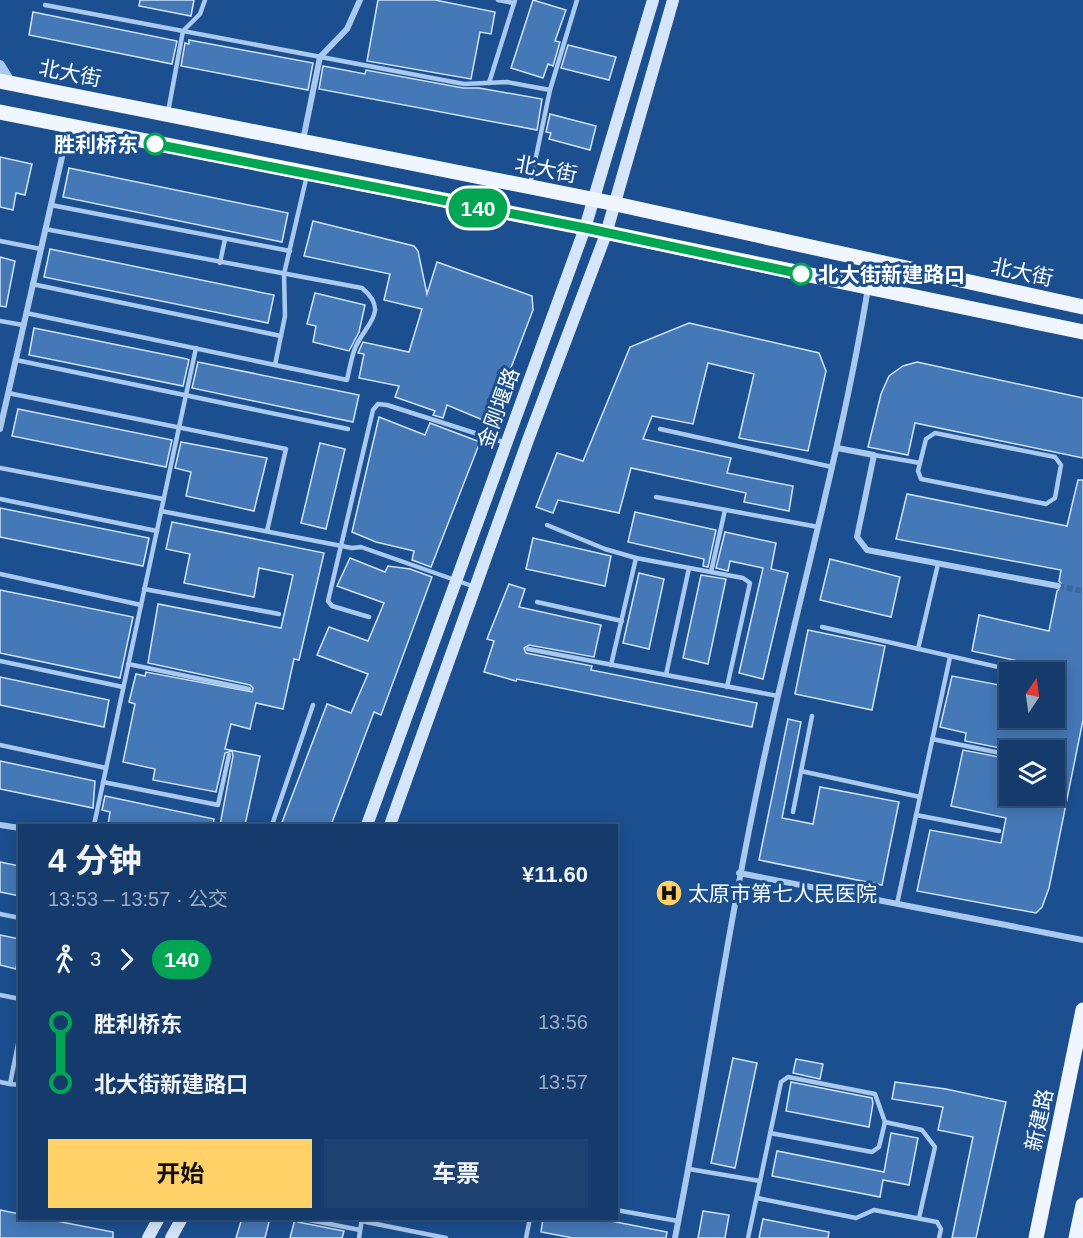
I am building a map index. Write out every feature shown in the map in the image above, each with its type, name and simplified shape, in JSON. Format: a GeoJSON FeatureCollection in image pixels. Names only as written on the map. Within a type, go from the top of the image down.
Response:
{"type":"FeatureCollection","features":[{"type":"Feature","properties":{"kind":"main road","name":"金刚堰路"},"geometry":{"type":"LineString","coordinates":[[367,824],[585,228],[653,0]]}},
{"type":"Feature","properties":{"kind":"main road"},"geometry":{"type":"LineString","coordinates":[[390,824],[475,587],[606,234],[673,0]]}},
{"type":"Feature","properties":{"kind":"main road","name":"北大街"},"geometry":{"type":"LineString","coordinates":[[6,82],[616,204],[1083,307]]}},
{"type":"Feature","properties":{"kind":"main road"},"geometry":{"type":"LineString","coordinates":[[0,112],[307,175],[585,228],[1083,332]]}},
{"type":"Feature","properties":{"kind":"main road","name":"新建路"},"geometry":{"type":"LineString","coordinates":[[1036,1238],[1083,1010]]}},
{"type":"Feature","properties":{"kind":"main road"},"geometry":{"type":"LineString","coordinates":[[1076,1238],[1083,1205]]}},
{"type":"Feature","properties":{"kind":"main road"},"geometry":{"type":"LineString","coordinates":[[148,1238],[158,1220]]}},
{"type":"Feature","properties":{"kind":"main road"},"geometry":{"type":"LineString","coordinates":[[171,1238],[181,1220]]}},
{"type":"Feature","properties":{"kind":"street"},"geometry":{"type":"LineString","coordinates":[[303,142],[320,57],[347,29],[360,0]]}},
{"type":"Feature","properties":{"kind":"street"},"geometry":{"type":"LineString","coordinates":[[0,64],[6,82]]}},
{"type":"Feature","properties":{"kind":"street"},"geometry":{"type":"LineString","coordinates":[[0,429],[3,404],[16,360],[69,126]]}},
{"type":"Feature","properties":{"kind":"street"},"geometry":{"type":"LineString","coordinates":[[675,1238],[740,873],[778,696],[853,380],[868,288]]}},
{"type":"Feature","properties":{"kind":"street"},"geometry":{"type":"LineString","coordinates":[[837,448],[874,455],[857,537],[867,550],[1058,586]]}},
{"type":"Feature","properties":{"kind":"street"},"geometry":{"type":"LineString","coordinates":[[0,825],[18,828]]}},
{"type":"Feature","properties":{"kind":"street"},"geometry":{"type":"LineString","coordinates":[[740,873],[1083,940]]}},
{"type":"Feature","properties":{"kind":"lane"},"geometry":{"type":"LineString","coordinates":[[168,115],[183,31],[200,14],[205,0]]}},
{"type":"Feature","properties":{"kind":"lane"},"geometry":{"type":"LineString","coordinates":[[489,83],[515,2],[498,0]]}},
{"type":"Feature","properties":{"kind":"lane"},"geometry":{"type":"LineString","coordinates":[[530,188],[550,90],[578,0]]}},
{"type":"Feature","properties":{"kind":"lane"},"geometry":{"type":"LineString","coordinates":[[45,5],[464,84],[507,82],[550,90]]}},
{"type":"Feature","properties":{"kind":"lane"},"geometry":{"type":"LineString","coordinates":[[275,365],[285,316],[284,274],[307,175]]}},
{"type":"Feature","properties":{"kind":"lane"},"geometry":{"type":"LineString","coordinates":[[51,205],[290,251]]}},
{"type":"Feature","properties":{"kind":"lane"},"geometry":{"type":"LineString","coordinates":[[26,313],[347,380],[354,350],[376,311],[375,302],[362,288],[45,229]]}},
{"type":"Feature","properties":{"kind":"lane"},"geometry":{"type":"LineString","coordinates":[[219,262],[225,239]]}},
{"type":"Feature","properties":{"kind":"lane"},"geometry":{"type":"LineString","coordinates":[[0,241],[41,249]]}},
{"type":"Feature","properties":{"kind":"lane"},"geometry":{"type":"LineString","coordinates":[[32,285],[281,336]]}},
{"type":"Feature","properties":{"kind":"lane"},"geometry":{"type":"LineString","coordinates":[[0,321],[23,325]]}},
{"type":"Feature","properties":{"kind":"lane"},"geometry":{"type":"LineString","coordinates":[[94,824],[196,348]]}},
{"type":"Feature","properties":{"kind":"lane"},"geometry":{"type":"LineString","coordinates":[[16,360],[348,429]]}},
{"type":"Feature","properties":{"kind":"lane"},"geometry":{"type":"LineString","coordinates":[[8,393],[286,449],[267,531]]}},
{"type":"Feature","properties":{"kind":"lane"},"geometry":{"type":"LineString","coordinates":[[369,617],[332,606],[328,602],[373,410],[378,404],[506,443]]}},
{"type":"Feature","properties":{"kind":"lane"},"geometry":{"type":"LineString","coordinates":[[660,429],[832,467]]}},
{"type":"Feature","properties":{"kind":"lane"},"geometry":{"type":"LineString","coordinates":[[934,433],[1055,457],[1061,465],[1055,498],[1046,504],[921,479],[918,471],[920,463],[926,439],[934,433]]}},
{"type":"Feature","properties":{"kind":"lane"},"geometry":{"type":"LineString","coordinates":[[874,455],[920,463]]}},
{"type":"Feature","properties":{"kind":"lane"},"geometry":{"type":"LineString","coordinates":[[0,468],[163,499]]}},
{"type":"Feature","properties":{"kind":"lane"},"geometry":{"type":"LineString","coordinates":[[656,497],[818,527]]}},
{"type":"Feature","properties":{"kind":"lane"},"geometry":{"type":"LineString","coordinates":[[0,499],[157,531]]}},
{"type":"Feature","properties":{"kind":"lane"},"geometry":{"type":"LineString","coordinates":[[711,572],[726,510]]}},
{"type":"Feature","properties":{"kind":"lane"},"geometry":{"type":"LineString","coordinates":[[161,511],[361,547],[475,587]]}},
{"type":"Feature","properties":{"kind":"lane"},"geometry":{"type":"LineString","coordinates":[[547,525],[605,549],[636,558],[743,578],[750,583],[727,687]]}},
{"type":"Feature","properties":{"kind":"lane"},"geometry":{"type":"LineString","coordinates":[[611,665],[636,558]]}},
{"type":"Feature","properties":{"kind":"lane"},"geometry":{"type":"LineString","coordinates":[[918,649],[938,564]]}},
{"type":"Feature","properties":{"kind":"lane"},"geometry":{"type":"LineString","coordinates":[[666,675],[689,568]]}},
{"type":"Feature","properties":{"kind":"lane"},"geometry":{"type":"LineString","coordinates":[[0,574],[141,605]]}},
{"type":"Feature","properties":{"kind":"lane"},"geometry":{"type":"LineString","coordinates":[[144,589],[279,614]]}},
{"type":"Feature","properties":{"kind":"lane"},"geometry":{"type":"LineString","coordinates":[[537,602],[622,621]]}},
{"type":"Feature","properties":{"kind":"lane"},"geometry":{"type":"LineString","coordinates":[[822,627],[999,668]]}},
{"type":"Feature","properties":{"kind":"lane"},"geometry":{"type":"LineString","coordinates":[[528,649],[778,696]]}},
{"type":"Feature","properties":{"kind":"lane"},"geometry":{"type":"LineString","coordinates":[[897,904],[950,657]]}},
{"type":"Feature","properties":{"kind":"lane"},"geometry":{"type":"LineString","coordinates":[[0,662],[123,687]]}},
{"type":"Feature","properties":{"kind":"lane"},"geometry":{"type":"LineString","coordinates":[[128,664],[249,689]]}},
{"type":"Feature","properties":{"kind":"lane"},"geometry":{"type":"LineString","coordinates":[[272,824],[313,705]]}},
{"type":"Feature","properties":{"kind":"lane"},"geometry":{"type":"LineString","coordinates":[[793,812],[812,716]]}},
{"type":"Feature","properties":{"kind":"lane"},"geometry":{"type":"LineString","coordinates":[[932,739],[999,753]]}},
{"type":"Feature","properties":{"kind":"lane"},"geometry":{"type":"LineString","coordinates":[[0,745],[106,768]]}},
{"type":"Feature","properties":{"kind":"lane"},"geometry":{"type":"LineString","coordinates":[[103,782],[218,805],[229,755]]}},
{"type":"Feature","properties":{"kind":"lane"},"geometry":{"type":"LineString","coordinates":[[801,771],[920,797]]}},
{"type":"Feature","properties":{"kind":"lane"},"geometry":{"type":"LineString","coordinates":[[916,815],[999,831]]}},
{"type":"Feature","properties":{"kind":"lane"},"geometry":{"type":"LineString","coordinates":[[0,914],[18,918]]}},
{"type":"Feature","properties":{"kind":"lane"},"geometry":{"type":"LineString","coordinates":[[0,995],[18,999]]}},
{"type":"Feature","properties":{"kind":"lane"},"geometry":{"type":"LineString","coordinates":[[10,1084],[18,1044]]}},
{"type":"Feature","properties":{"kind":"lane"},"geometry":{"type":"LineString","coordinates":[[748,1238],[757,1198],[760,1181],[770,1133],[781,1082],[788,1077],[875,1094],[885,1122],[879,1147],[872,1152],[770,1133]]}},
{"type":"Feature","properties":{"kind":"lane"},"geometry":{"type":"LineString","coordinates":[[0,1082],[18,1085]]}},
{"type":"Feature","properties":{"kind":"lane"},"geometry":{"type":"LineString","coordinates":[[885,1122],[921,1130],[935,1147],[919,1218]]}},
{"type":"Feature","properties":{"kind":"lane"},"geometry":{"type":"LineString","coordinates":[[689,1169],[760,1181]]}},
{"type":"Feature","properties":{"kind":"lane"},"geometry":{"type":"LineString","coordinates":[[757,1198],[856,1218],[874,1210],[919,1218],[937,1222],[940,1229],[939,1238]]}},
{"type":"Feature","properties":{"kind":"lane"},"geometry":{"type":"LineString","coordinates":[[618,1210],[678,1221]]}},
{"type":"Feature","properties":{"kind":"lane"},"geometry":{"type":"LineString","coordinates":[[309,1220],[360,1230]]}},
{"type":"Feature","properties":{"kind":"lane"},"geometry":{"type":"LineString","coordinates":[[359,1238],[362,1220],[446,1238]]}},
{"type":"Feature","properties":{"kind":"lane"},"geometry":{"type":"LineString","coordinates":[[526,1238],[530,1220]]}},
{"type":"Feature","properties":{"kind":"building"},"geometry":{"type":"Polygon","coordinates":[[[140,0],[194,0],[191,16],[139,6],[140,0]]]}},
{"type":"Feature","properties":{"kind":"building"},"geometry":{"type":"Polygon","coordinates":[[[378,0],[435,0],[495,12],[491,34],[480,32],[471,79],[367,61],[378,0]]]}},
{"type":"Feature","properties":{"kind":"building"},"geometry":{"type":"Polygon","coordinates":[[[533,0],[566,10],[555,41],[560,42],[553,66],[548,64],[543,78],[511,68],[533,0]]]}},
{"type":"Feature","properties":{"kind":"building"},"geometry":{"type":"Polygon","coordinates":[[[33,12],[177,41],[172,64],[29,35],[33,12]]]}},
{"type":"Feature","properties":{"kind":"building"},"geometry":{"type":"Polygon","coordinates":[[[189,40],[313,63],[308,90],[181,66],[185,43],[189,44],[189,40]]]}},
{"type":"Feature","properties":{"kind":"building"},"geometry":{"type":"Polygon","coordinates":[[[568,45],[616,57],[609,80],[561,68],[568,45]]]}},
{"type":"Feature","properties":{"kind":"building"},"geometry":{"type":"Polygon","coordinates":[[[323,66],[365,74],[366,70],[463,88],[479,88],[542,99],[537,130],[319,89],[323,66]]]}},
{"type":"Feature","properties":{"kind":"building"},"geometry":{"type":"Polygon","coordinates":[[[550,114],[596,126],[590,150],[549,139],[551,133],[546,132],[550,114]]]}},
{"type":"Feature","properties":{"kind":"building"},"geometry":{"type":"Polygon","coordinates":[[[0,157],[32,164],[25,195],[16,193],[13,210],[0,207],[0,157]]]}},
{"type":"Feature","properties":{"kind":"building"},"geometry":{"type":"Polygon","coordinates":[[[69,168],[288,213],[282,242],[63,197],[69,168]]]}},
{"type":"Feature","properties":{"kind":"building"},"geometry":{"type":"Polygon","coordinates":[[[313,221],[414,246],[418,251],[427,294],[437,262],[532,296],[533,310],[490,423],[447,405],[443,418],[433,415],[435,411],[395,397],[399,386],[359,378],[364,354],[358,353],[363,342],[409,352],[422,309],[384,300],[390,274],[304,256],[313,221]]]}},
{"type":"Feature","properties":{"kind":"building"},"geometry":{"type":"Polygon","coordinates":[[[50,249],[274,295],[268,323],[44,277],[50,249]]]}},
{"type":"Feature","properties":{"kind":"building"},"geometry":{"type":"Polygon","coordinates":[[[0,257],[15,261],[6,307],[0,306],[0,257]]]}},
{"type":"Feature","properties":{"kind":"building"},"geometry":{"type":"Polygon","coordinates":[[[315,293],[365,305],[359,332],[349,351],[313,342],[316,326],[307,324],[315,293]]]}},
{"type":"Feature","properties":{"kind":"building"},"geometry":{"type":"Polygon","coordinates":[[[689,323],[819,353],[826,371],[808,451],[739,438],[754,374],[708,363],[693,424],[652,416],[643,439],[731,458],[727,473],[793,486],[789,511],[744,502],[746,493],[631,468],[619,513],[558,500],[553,513],[536,507],[557,453],[583,461],[630,347],[689,323]]]}},
{"type":"Feature","properties":{"kind":"building"},"geometry":{"type":"Polygon","coordinates":[[[34,328],[187,359],[189,360],[183,386],[29,355],[34,328]]]}},
{"type":"Feature","properties":{"kind":"building"},"geometry":{"type":"Polygon","coordinates":[[[198,362],[359,395],[353,422],[192,388],[198,362]]]}},
{"type":"Feature","properties":{"kind":"building"},"geometry":{"type":"Polygon","coordinates":[[[917,362],[1083,398],[1083,458],[915,423],[908,455],[868,447],[881,394],[889,376],[903,366],[917,362]]]}},
{"type":"Feature","properties":{"kind":"building"},"geometry":{"type":"Polygon","coordinates":[[[18,409],[172,440],[166,467],[12,436],[18,409]]]}},
{"type":"Feature","properties":{"kind":"building"},"geometry":{"type":"Polygon","coordinates":[[[379,417],[425,435],[430,423],[480,442],[431,567],[412,560],[414,551],[376,542],[352,532],[379,417]]]}},
{"type":"Feature","properties":{"kind":"building"},"geometry":{"type":"Polygon","coordinates":[[[181,442],[267,458],[254,511],[186,496],[191,472],[175,468],[181,442]]]}},
{"type":"Feature","properties":{"kind":"building"},"geometry":{"type":"Polygon","coordinates":[[[320,443],[345,449],[326,529],[301,523],[320,443]]]}},
{"type":"Feature","properties":{"kind":"building"},"geometry":{"type":"Polygon","coordinates":[[[1078,480],[1083,480],[1083,720],[1049,888],[1042,907],[1036,913],[917,891],[930,830],[1001,843],[1006,818],[951,806],[963,750],[999,757],[999,806],[1065,806],[1065,740],[999,740],[999,748],[965,741],[966,733],[940,727],[952,676],[999,685],[999,728],[1065,728],[1065,662],[1023,662],[972,651],[979,615],[1049,631],[1057,591],[1063,586],[1059,581],[1061,570],[896,539],[907,494],[1067,526],[1078,480]]]}},
{"type":"Feature","properties":{"kind":"building"},"geometry":{"type":"Polygon","coordinates":[[[0,508],[149,538],[143,566],[0,537],[0,508]]]}},
{"type":"Feature","properties":{"kind":"building"},"geometry":{"type":"Polygon","coordinates":[[[635,512],[716,530],[708,567],[703,566],[704,559],[628,542],[635,512]]]}},
{"type":"Feature","properties":{"kind":"building"},"geometry":{"type":"Polygon","coordinates":[[[172,522],[324,553],[299,660],[294,659],[283,709],[256,703],[250,729],[231,724],[225,749],[260,756],[245,824],[220,824],[232,751],[225,753],[216,792],[153,780],[155,769],[123,762],[135,704],[129,702],[136,674],[145,676],[146,672],[252,692],[253,688],[250,685],[148,663],[158,604],[281,628],[293,575],[259,568],[254,597],[184,583],[190,554],[166,549],[172,522]]]}},
{"type":"Feature","properties":{"kind":"building"},"geometry":{"type":"Polygon","coordinates":[[[725,532],[776,543],[771,569],[788,573],[763,679],[739,673],[763,568],[730,561],[728,571],[716,568],[725,532]]]}},
{"type":"Feature","properties":{"kind":"building"},"geometry":{"type":"Polygon","coordinates":[[[533,538],[611,556],[605,586],[526,569],[533,538]]]}},
{"type":"Feature","properties":{"kind":"building"},"geometry":{"type":"Polygon","coordinates":[[[350,558],[385,572],[388,566],[410,569],[432,577],[381,715],[374,712],[331,824],[281,824],[327,704],[351,713],[368,674],[317,655],[329,627],[368,641],[384,603],[337,586],[350,558]]]}},
{"type":"Feature","properties":{"kind":"building"},"geometry":{"type":"Polygon","coordinates":[[[830,559],[900,577],[891,617],[820,600],[830,559]]]}},
{"type":"Feature","properties":{"kind":"building"},"geometry":{"type":"Polygon","coordinates":[[[639,573],[664,579],[649,649],[623,643],[639,573]]]}},
{"type":"Feature","properties":{"kind":"building"},"geometry":{"type":"Polygon","coordinates":[[[701,575],[726,579],[708,664],[683,658],[701,575]]]}},
{"type":"Feature","properties":{"kind":"building"},"geometry":{"type":"Polygon","coordinates":[[[509,584],[525,589],[519,607],[601,625],[594,657],[529,645],[524,648],[526,653],[592,666],[591,670],[757,703],[752,727],[517,679],[516,681],[484,672],[494,641],[487,639],[509,584]]]}},
{"type":"Feature","properties":{"kind":"building"},"geometry":{"type":"Polygon","coordinates":[[[0,590],[133,617],[120,678],[0,653],[0,590]]]}},
{"type":"Feature","properties":{"kind":"building"},"geometry":{"type":"Polygon","coordinates":[[[808,630],[885,646],[872,710],[795,694],[808,630]]]}},
{"type":"Feature","properties":{"kind":"building"},"geometry":{"type":"Polygon","coordinates":[[[0,677],[109,700],[104,727],[0,705],[0,677]]]}},
{"type":"Feature","properties":{"kind":"building"},"geometry":{"type":"Polygon","coordinates":[[[788,719],[801,722],[782,818],[813,824],[820,787],[899,802],[882,885],[759,860],[788,719]]]}},
{"type":"Feature","properties":{"kind":"building"},"geometry":{"type":"Polygon","coordinates":[[[0,761],[95,781],[93,808],[0,789],[0,761]]]}},
{"type":"Feature","properties":{"kind":"building"},"geometry":{"type":"Polygon","coordinates":[[[105,796],[214,819],[213,824],[108,824],[110,812],[102,810],[105,796]]]}},
{"type":"Feature","properties":{"kind":"building"},"geometry":{"type":"Polygon","coordinates":[[[0,862],[18,866],[18,896],[0,892],[0,862]]]}},
{"type":"Feature","properties":{"kind":"building"},"geometry":{"type":"Polygon","coordinates":[[[0,935],[18,939],[16,969],[0,965],[0,935]]]}},
{"type":"Feature","properties":{"kind":"building"},"geometry":{"type":"Polygon","coordinates":[[[733,1058],[757,1063],[735,1168],[711,1163],[733,1058]]]}},
{"type":"Feature","properties":{"kind":"building"},"geometry":{"type":"Polygon","coordinates":[[[796,1059],[823,1064],[820,1079],[793,1073],[796,1059]]]}},
{"type":"Feature","properties":{"kind":"building"},"geometry":{"type":"Polygon","coordinates":[[[791,1082],[872,1098],[869,1127],[786,1111],[791,1082]]]}},
{"type":"Feature","properties":{"kind":"building"},"geometry":{"type":"Polygon","coordinates":[[[895,1082],[946,1089],[1006,1102],[976,1238],[952,1238],[973,1137],[938,1130],[943,1107],[892,1099],[895,1082]]]}},
{"type":"Feature","properties":{"kind":"building"},"geometry":{"type":"Polygon","coordinates":[[[891,1133],[918,1138],[909,1185],[883,1180],[880,1197],[772,1176],[777,1151],[884,1172],[891,1133]]]}},
{"type":"Feature","properties":{"kind":"building"},"geometry":{"type":"Polygon","coordinates":[[[0,1210],[18,1214],[18,1220],[51,1220],[113,1232],[113,1238],[0,1238],[0,1210]]]}},
{"type":"Feature","properties":{"kind":"building"},"geometry":{"type":"Polygon","coordinates":[[[703,1211],[729,1215],[725,1238],[698,1238],[703,1211]]]}},
{"type":"Feature","properties":{"kind":"building"},"geometry":{"type":"Polygon","coordinates":[[[763,1219],[829,1232],[828,1238],[759,1238],[763,1219]]]}},
{"type":"Feature","properties":{"kind":"building"},"geometry":{"type":"Polygon","coordinates":[[[241,1220],[270,1220],[265,1238],[236,1238],[241,1220]]]}},
{"type":"Feature","properties":{"kind":"building"},"geometry":{"type":"Polygon","coordinates":[[[295,1220],[344,1231],[342,1238],[290,1238],[295,1220]]]}},
{"type":"Feature","properties":{"kind":"building"},"geometry":{"type":"Polygon","coordinates":[[[543,1220],[606,1220],[667,1232],[666,1238],[573,1238],[541,1232],[543,1220]]]}},
{"type":"Feature","properties":{"kind":"tunnel"},"geometry":{"type":"LineString","coordinates":[[1058,586],[1083,591]]}},
{"type":"Feature","properties":{"kind":"bus line","name":"140"},"geometry":{"type":"LineString","coordinates":[[155,144],[585,228],[801,274]]}},
{"type":"Feature","properties":{"kind":"place","name":"胜利桥东"},"geometry":{"type":"Point","coordinates":[155,144]}},
{"type":"Feature","properties":{"kind":"place","name":"北大街新建路口"},"geometry":{"type":"Point","coordinates":[801,274]}},
{"type":"Feature","properties":{"kind":"place","name":"太原市第七人民医院"},"geometry":{"type":"Point","coordinates":[669,893]}}]}
